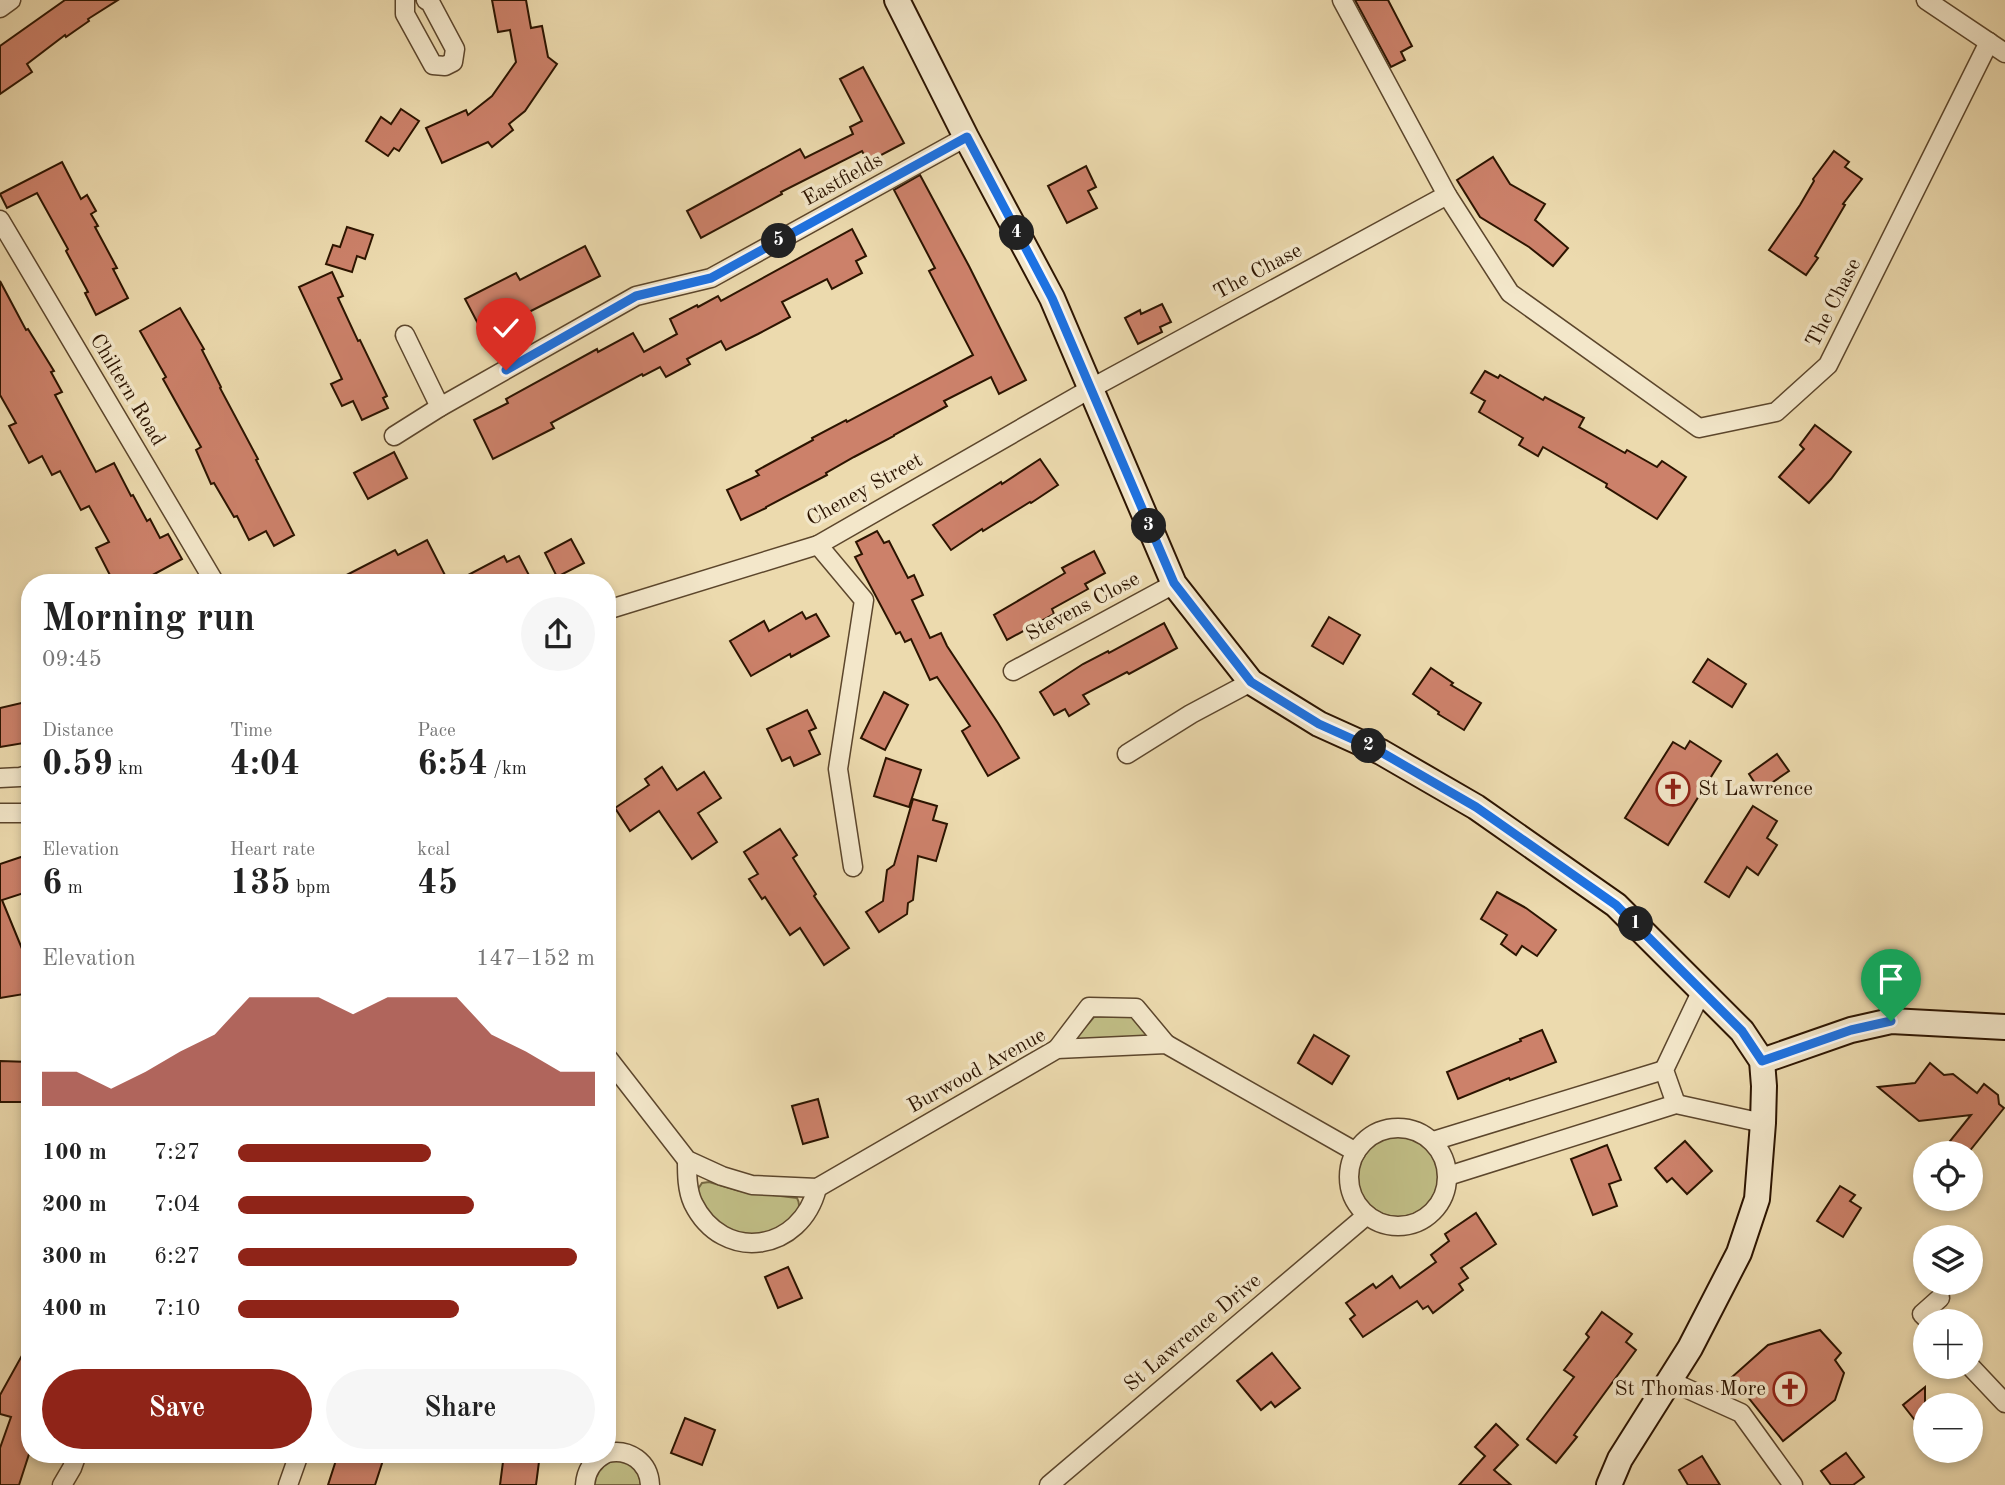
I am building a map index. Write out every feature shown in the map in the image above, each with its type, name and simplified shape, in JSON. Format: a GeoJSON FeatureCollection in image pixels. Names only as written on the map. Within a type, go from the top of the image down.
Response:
{"type":"FeatureCollection","features":[{"type":"Feature","properties":{"kind":"street"},"geometry":{"type":"LineString","coordinates":[[0,8],[12,0]]}},
{"type":"Feature","properties":{"kind":"street"},"geometry":{"type":"LineString","coordinates":[[405,0],[405,14],[433,65],[445,66],[453,62],[455,49],[430,2],[426,0]]}},
{"type":"Feature","properties":{"kind":"street"},"geometry":{"type":"LineString","coordinates":[[897,0],[1052,298],[1174,583],[1251,682],[1319,724],[1381,752],[1476,807],[1616,905],[1742,1031],[1762,1061],[1763,1124],[1757,1199],[1739,1253],[1690,1348],[1620,1459],[1609,1485]]}},
{"type":"Feature","properties":{"kind":"street","name":"The Chase"},"geometry":{"type":"LineString","coordinates":[[1342,0],[1447,195],[1510,293],[1699,428],[1776,412],[1828,365],[1989,42]]}},
{"type":"Feature","properties":{"kind":"street"},"geometry":{"type":"LineString","coordinates":[[1926,0],[2005,53]]}},
{"type":"Feature","properties":{"kind":"street","name":"Eastfields"},"geometry":{"type":"LineString","coordinates":[[394,436],[636,296],[711,278],[967,137]]}},
{"type":"Feature","properties":{"kind":"street","name":"The Chase"},"geometry":{"type":"LineString","coordinates":[[1090,389],[1447,195]]}},
{"type":"Feature","properties":{"kind":"street","name":"Chiltern Road"},"geometry":{"type":"LineString","coordinates":[[0,220],[210,574]]}},
{"type":"Feature","properties":{"kind":"street"},"geometry":{"type":"LineString","coordinates":[[405,335],[440,407]]}},
{"type":"Feature","properties":{"kind":"street","name":"Cheney Street"},"geometry":{"type":"LineString","coordinates":[[616,607],[818,545],[1090,389]]}},
{"type":"Feature","properties":{"kind":"street"},"geometry":{"type":"LineString","coordinates":[[818,545],[864,600],[838,769],[853,867]]}},
{"type":"Feature","properties":{"kind":"street","name":"Stevens Close"},"geometry":{"type":"LineString","coordinates":[[1013,671],[1174,583]]}},
{"type":"Feature","properties":{"kind":"street"},"geometry":{"type":"LineString","coordinates":[[1127,754],[1191,714],[1251,682]]}},
{"type":"Feature","properties":{"kind":"street"},"geometry":{"type":"LineString","coordinates":[[0,778],[21,777]]}},
{"type":"Feature","properties":{"kind":"street"},"geometry":{"type":"LineString","coordinates":[[0,813],[21,813]]}},
{"type":"Feature","properties":{"kind":"street"},"geometry":{"type":"LineString","coordinates":[[1676,1104],[1664,1070],[1702,990]]}},
{"type":"Feature","properties":{"kind":"street"},"geometry":{"type":"LineString","coordinates":[[1057,1049],[1089,1007],[1136,1007],[1166,1044],[1356,1152]]}},
{"type":"Feature","properties":{"kind":"street"},"geometry":{"type":"LineString","coordinates":[[1762,1061],[1874,1024],[1891,1021],[2005,1027]]}},
{"type":"Feature","properties":{"kind":"street","name":"Burwood Avenue"},"geometry":{"type":"LineString","coordinates":[[817,1188],[1057,1049],[1166,1044]]}},
{"type":"Feature","properties":{"kind":"street"},"geometry":{"type":"LineString","coordinates":[[616,1069],[687,1160],[722,1176],[752,1185],[817,1188],[813,1202],[788,1233],[771,1241],[732,1241],[715,1232],[692,1201],[687,1182],[687,1160]]}},
{"type":"Feature","properties":{"kind":"street"},"geometry":{"type":"LineString","coordinates":[[1433,1141],[1664,1070]]}},
{"type":"Feature","properties":{"kind":"street"},"geometry":{"type":"LineString","coordinates":[[1448,1176],[1676,1104],[1763,1124]]}},
{"type":"Feature","properties":{"kind":"street"},"geometry":{"type":"LineString","coordinates":[[1396,1128],[1412,1129],[1433,1141],[1443,1155],[1448,1176],[1445,1193],[1437,1208],[1431,1215],[1416,1223],[1394,1226],[1377,1222],[1356,1202],[1350,1184],[1350,1167],[1356,1152],[1367,1139],[1379,1131],[1396,1128]]}},
{"type":"Feature","properties":{"kind":"street","name":"St Lawrence Drive"},"geometry":{"type":"LineString","coordinates":[[1049,1485],[1367,1215]]}},
{"type":"Feature","properties":{"kind":"street"},"geometry":{"type":"LineString","coordinates":[[1928,1309],[1940,1298]]}},
{"type":"Feature","properties":{"kind":"street"},"geometry":{"type":"LineString","coordinates":[[1982,1379],[2005,1404]]}},
{"type":"Feature","properties":{"kind":"street"},"geometry":{"type":"LineString","coordinates":[[1670,1381],[1741,1413],[1793,1485]]}},
{"type":"Feature","properties":{"kind":"street"},"geometry":{"type":"LineString","coordinates":[[616,1453],[632,1455],[641,1461],[647,1470],[650,1485]]}},
{"type":"Feature","properties":{"kind":"street"},"geometry":{"type":"LineString","coordinates":[[62,1485],[74,1463]]}},
{"type":"Feature","properties":{"kind":"street"},"geometry":{"type":"LineString","coordinates":[[288,1485],[296,1463]]}},
{"type":"Feature","properties":{"kind":"street"},"geometry":{"type":"LineString","coordinates":[[585,1485],[587,1471],[592,1463]]}},
{"type":"Feature","properties":{"kind":"shaded area"},"geometry":{"type":"Polygon","coordinates":[[[1133,1016],[1151,1038],[1074,1040],[1094,1017],[1133,1016]]]}},
{"type":"Feature","properties":{"kind":"shaded area"},"geometry":{"type":"Polygon","coordinates":[[[1390,1137],[1406,1137],[1420,1144],[1431,1155],[1438,1169],[1435,1192],[1420,1210],[1406,1217],[1390,1217],[1376,1210],[1365,1199],[1358,1185],[1358,1169],[1365,1155],[1376,1144],[1390,1137]]]}},
{"type":"Feature","properties":{"kind":"shaded area"},"geometry":{"type":"Polygon","coordinates":[[[709,1182],[740,1191],[797,1198],[797,1212],[786,1224],[761,1235],[731,1233],[717,1225],[701,1201],[698,1189],[702,1183],[709,1182]]]}},
{"type":"Feature","properties":{"kind":"shaded area"},"geometry":{"type":"Polygon","coordinates":[[[616,1461],[632,1466],[641,1485],[593,1485],[604,1464],[616,1463],[616,1461]]]}},
{"type":"Feature","properties":{"kind":"building"},"geometry":{"type":"Polygon","coordinates":[[[65,0],[118,0],[27,64],[32,72],[0,94],[0,46],[65,0]]]}},
{"type":"Feature","properties":{"kind":"building"},"geometry":{"type":"Polygon","coordinates":[[[492,0],[526,0],[531,28],[542,26],[548,57],[557,64],[525,111],[509,124],[513,130],[492,147],[488,142],[442,163],[426,128],[466,110],[468,115],[492,96],[516,62],[510,30],[498,32],[492,0]]]}},
{"type":"Feature","properties":{"kind":"building"},"geometry":{"type":"Polygon","coordinates":[[[1355,0],[1388,0],[1412,46],[1401,52],[1405,60],[1391,67],[1355,0]]]}},
{"type":"Feature","properties":{"kind":"building"},"geometry":{"type":"Polygon","coordinates":[[[863,67],[904,143],[868,162],[862,151],[781,192],[782,194],[701,238],[687,211],[800,149],[805,158],[853,134],[850,127],[862,121],[840,79],[863,67]]]}},
{"type":"Feature","properties":{"kind":"building"},"geometry":{"type":"Polygon","coordinates":[[[401,109],[419,121],[399,151],[394,148],[388,156],[366,141],[381,117],[391,124],[401,109]]]}},
{"type":"Feature","properties":{"kind":"building"},"geometry":{"type":"Polygon","coordinates":[[[1834,151],[1849,162],[1845,167],[1862,179],[1843,204],[1845,205],[1815,256],[1818,258],[1806,275],[1769,250],[1800,205],[1813,179],[1834,151]]]}},
{"type":"Feature","properties":{"kind":"building"},"geometry":{"type":"Polygon","coordinates":[[[1493,157],[1510,184],[1545,204],[1535,220],[1568,248],[1553,266],[1529,247],[1480,217],[1457,180],[1493,157]]]}},
{"type":"Feature","properties":{"kind":"building"},"geometry":{"type":"Polygon","coordinates":[[[62,162],[81,199],[87,195],[96,211],[91,214],[98,226],[95,227],[117,268],[113,269],[128,298],[96,315],[85,293],[88,292],[66,251],[68,249],[37,193],[7,208],[0,194],[62,162]]]}},
{"type":"Feature","properties":{"kind":"building"},"geometry":{"type":"Polygon","coordinates":[[[1086,166],[1096,187],[1088,191],[1097,208],[1067,223],[1048,186],[1086,166]]]}},
{"type":"Feature","properties":{"kind":"building"},"geometry":{"type":"Polygon","coordinates":[[[920,175],[1026,380],[999,394],[991,377],[944,401],[947,406],[826,473],[827,475],[741,520],[727,490],[759,475],[756,471],[813,440],[812,438],[973,355],[929,271],[935,268],[894,190],[920,175]]]}},
{"type":"Feature","properties":{"kind":"building"},"geometry":{"type":"Polygon","coordinates":[[[347,227],[373,235],[365,259],[357,256],[352,272],[326,264],[333,245],[340,247],[347,227]]]}},
{"type":"Feature","properties":{"kind":"building"},"geometry":{"type":"Polygon","coordinates":[[[852,229],[866,256],[856,261],[862,273],[832,289],[827,279],[782,302],[790,317],[726,350],[721,341],[687,359],[690,364],[666,377],[660,367],[643,376],[642,374],[551,423],[554,428],[493,459],[474,420],[508,403],[506,399],[597,349],[598,352],[633,333],[644,352],[677,334],[670,319],[718,296],[721,301],[852,229]]]}},
{"type":"Feature","properties":{"kind":"building"},"geometry":{"type":"Polygon","coordinates":[[[585,246],[600,276],[485,337],[465,299],[516,273],[520,280],[585,246]]]}},
{"type":"Feature","properties":{"kind":"building"},"geometry":{"type":"Polygon","coordinates":[[[332,272],[343,296],[338,298],[387,396],[383,398],[388,408],[362,420],[353,401],[342,406],[331,384],[342,379],[299,287],[332,272]]]}},
{"type":"Feature","properties":{"kind":"building"},"geometry":{"type":"Polygon","coordinates":[[[0,281],[26,330],[28,329],[54,371],[51,372],[62,392],[55,395],[96,472],[114,463],[147,521],[150,519],[160,538],[168,534],[182,559],[154,574],[109,574],[96,548],[109,542],[89,506],[81,510],[60,471],[52,475],[42,456],[29,463],[9,426],[16,423],[0,395],[0,281]]]}},
{"type":"Feature","properties":{"kind":"building"},"geometry":{"type":"Polygon","coordinates":[[[1162,304],[1171,322],[1160,327],[1162,332],[1138,344],[1125,318],[1140,310],[1141,314],[1162,304]]]}},
{"type":"Feature","properties":{"kind":"building"},"geometry":{"type":"Polygon","coordinates":[[[180,308],[204,349],[202,350],[220,388],[294,535],[274,546],[266,531],[249,540],[237,516],[234,517],[214,483],[211,484],[196,450],[201,447],[140,331],[180,308]]]}},
{"type":"Feature","properties":{"kind":"building"},"geometry":{"type":"Polygon","coordinates":[[[1485,371],[1498,378],[1500,375],[1543,400],[1545,397],[1584,418],[1579,427],[1625,453],[1627,450],[1657,467],[1662,461],[1686,477],[1657,519],[1606,487],[1607,484],[1543,447],[1538,456],[1519,445],[1523,438],[1479,412],[1485,401],[1471,393],[1485,371]]]}},
{"type":"Feature","properties":{"kind":"building"},"geometry":{"type":"Polygon","coordinates":[[[1815,425],[1851,452],[1809,503],[1779,477],[1804,449],[1800,445],[1815,425]]]}},
{"type":"Feature","properties":{"kind":"building"},"geometry":{"type":"Polygon","coordinates":[[[394,452],[407,478],[368,499],[354,473],[394,452]]]}},
{"type":"Feature","properties":{"kind":"building"},"geometry":{"type":"Polygon","coordinates":[[[1040,459],[1058,485],[951,550],[933,525],[1040,459]]]}},
{"type":"Feature","properties":{"kind":"building"},"geometry":{"type":"Polygon","coordinates":[[[877,531],[884,543],[889,541],[908,578],[914,575],[923,595],[912,600],[930,638],[941,633],[1019,758],[988,776],[962,731],[970,726],[937,677],[930,680],[911,639],[905,642],[900,632],[896,634],[855,557],[862,554],[856,542],[877,531]]]}},
{"type":"Feature","properties":{"kind":"building"},"geometry":{"type":"Polygon","coordinates":[[[571,539],[584,563],[563,574],[556,574],[545,553],[571,539]]]}},
{"type":"Feature","properties":{"kind":"building"},"geometry":{"type":"Polygon","coordinates":[[[427,540],[444,574],[348,574],[395,550],[398,555],[427,540]]]}},
{"type":"Feature","properties":{"kind":"building"},"geometry":{"type":"Polygon","coordinates":[[[1094,551],[1105,573],[1085,584],[1088,589],[1052,609],[1054,614],[1007,640],[994,615],[1065,573],[1062,568],[1094,551]]]}},
{"type":"Feature","properties":{"kind":"building"},"geometry":{"type":"Polygon","coordinates":[[[504,556],[507,562],[519,556],[528,574],[470,574],[504,556]]]}},
{"type":"Feature","properties":{"kind":"building"},"geometry":{"type":"Polygon","coordinates":[[[802,612],[806,619],[816,614],[829,636],[751,676],[730,641],[764,621],[769,631],[802,612]]]}},
{"type":"Feature","properties":{"kind":"building"},"geometry":{"type":"Polygon","coordinates":[[[1329,617],[1360,635],[1343,664],[1312,646],[1329,617]]]}},
{"type":"Feature","properties":{"kind":"building"},"geometry":{"type":"Polygon","coordinates":[[[1164,623],[1177,648],[1083,695],[1089,704],[1069,716],[1065,709],[1054,715],[1040,692],[1083,664],[1164,623]]]}},
{"type":"Feature","properties":{"kind":"building"},"geometry":{"type":"Polygon","coordinates":[[[1708,659],[1746,684],[1732,707],[1693,682],[1708,659]]]}},
{"type":"Feature","properties":{"kind":"building"},"geometry":{"type":"Polygon","coordinates":[[[1431,668],[1453,683],[1451,685],[1481,703],[1464,730],[1413,694],[1431,668]]]}},
{"type":"Feature","properties":{"kind":"building"},"geometry":{"type":"Polygon","coordinates":[[[884,692],[908,705],[885,750],[861,738],[884,692]]]}},
{"type":"Feature","properties":{"kind":"building"},"geometry":{"type":"Polygon","coordinates":[[[21,703],[21,744],[0,747],[0,708],[21,703]]]}},
{"type":"Feature","properties":{"kind":"building"},"geometry":{"type":"Polygon","coordinates":[[[807,710],[816,728],[809,731],[820,754],[794,766],[790,757],[782,761],[767,729],[807,710]]]}},
{"type":"Feature","properties":{"kind":"building","name":"St Lawrence"},"geometry":{"type":"Polygon","coordinates":[[[1690,741],[1721,761],[1668,845],[1625,818],[1673,742],[1685,749],[1690,741]]]}},
{"type":"Feature","properties":{"kind":"building"},"geometry":{"type":"Polygon","coordinates":[[[1777,754],[1789,771],[1760,791],[1749,774],[1777,754]]]}},
{"type":"Feature","properties":{"kind":"building"},"geometry":{"type":"Polygon","coordinates":[[[886,758],[921,770],[909,807],[874,796],[886,758]]]}},
{"type":"Feature","properties":{"kind":"building"},"geometry":{"type":"Polygon","coordinates":[[[662,767],[677,790],[704,772],[721,798],[698,813],[717,842],[692,859],[659,811],[630,831],[616,807],[649,785],[645,779],[662,767]]]}},
{"type":"Feature","properties":{"kind":"building"},"geometry":{"type":"Polygon","coordinates":[[[913,799],[937,806],[933,820],[947,824],[936,861],[918,856],[913,900],[908,903],[907,914],[879,932],[866,912],[883,901],[887,870],[894,865],[913,799]]]}},
{"type":"Feature","properties":{"kind":"building"},"geometry":{"type":"Polygon","coordinates":[[[1753,806],[1777,821],[1767,838],[1777,845],[1758,875],[1747,867],[1729,897],[1705,882],[1753,806]]]}},
{"type":"Feature","properties":{"kind":"building"},"geometry":{"type":"Polygon","coordinates":[[[780,829],[797,855],[793,858],[816,894],[814,896],[849,948],[824,965],[800,928],[790,935],[765,897],[762,899],[749,879],[758,874],[744,852],[780,829]]]}},
{"type":"Feature","properties":{"kind":"building"},"geometry":{"type":"Polygon","coordinates":[[[21,857],[21,894],[2,900],[21,946],[21,994],[0,998],[0,864],[21,857]]]}},
{"type":"Feature","properties":{"kind":"building"},"geometry":{"type":"Polygon","coordinates":[[[1497,892],[1526,908],[1556,930],[1537,956],[1522,946],[1516,955],[1501,944],[1507,935],[1481,919],[1497,892]]]}},
{"type":"Feature","properties":{"kind":"building"},"geometry":{"type":"Polygon","coordinates":[[[1542,1030],[1556,1062],[1458,1099],[1447,1072],[1542,1030]]]}},
{"type":"Feature","properties":{"kind":"building"},"geometry":{"type":"Polygon","coordinates":[[[1314,1035],[1349,1056],[1332,1084],[1298,1063],[1314,1035]]]}},
{"type":"Feature","properties":{"kind":"building"},"geometry":{"type":"Polygon","coordinates":[[[0,1061],[21,1062],[21,1102],[0,1102],[0,1061]]]}},
{"type":"Feature","properties":{"kind":"building"},"geometry":{"type":"Polygon","coordinates":[[[1930,1063],[1944,1075],[1953,1074],[1977,1093],[1984,1084],[1998,1095],[1999,1104],[2004,1108],[1978,1141],[1950,1141],[1971,1115],[1919,1121],[1878,1087],[1915,1083],[1930,1063]]]}},
{"type":"Feature","properties":{"kind":"building"},"geometry":{"type":"Polygon","coordinates":[[[818,1099],[828,1137],[803,1144],[792,1106],[818,1099]]]}},
{"type":"Feature","properties":{"kind":"building"},"geometry":{"type":"Polygon","coordinates":[[[1685,1141],[1712,1171],[1687,1194],[1672,1178],[1667,1182],[1655,1168],[1685,1141]]]}},
{"type":"Feature","properties":{"kind":"building"},"geometry":{"type":"Polygon","coordinates":[[[1607,1145],[1621,1180],[1609,1184],[1617,1206],[1593,1215],[1571,1159],[1607,1145]]]}},
{"type":"Feature","properties":{"kind":"building"},"geometry":{"type":"Polygon","coordinates":[[[1840,1186],[1855,1195],[1850,1201],[1861,1208],[1843,1237],[1817,1221],[1840,1186]]]}},
{"type":"Feature","properties":{"kind":"building"},"geometry":{"type":"Polygon","coordinates":[[[1476,1213],[1496,1244],[1461,1268],[1468,1278],[1459,1284],[1463,1290],[1433,1313],[1428,1306],[1423,1309],[1417,1301],[1363,1337],[1350,1319],[1355,1315],[1346,1303],[1373,1284],[1376,1288],[1392,1276],[1400,1288],[1436,1262],[1431,1255],[1449,1241],[1445,1234],[1476,1213]]]}},
{"type":"Feature","properties":{"kind":"building"},"geometry":{"type":"Polygon","coordinates":[[[788,1267],[802,1298],[778,1308],[765,1277],[788,1267]]]}},
{"type":"Feature","properties":{"kind":"building"},"geometry":{"type":"Polygon","coordinates":[[[1602,1312],[1632,1334],[1626,1342],[1636,1350],[1574,1435],[1577,1437],[1556,1463],[1527,1439],[1574,1377],[1564,1370],[1589,1337],[1586,1334],[1602,1312]]]}},
{"type":"Feature","properties":{"kind":"building","name":"St Thomas More"},"geometry":{"type":"Polygon","coordinates":[[[1820,1330],[1841,1353],[1835,1360],[1844,1373],[1835,1400],[1783,1441],[1732,1377],[1768,1345],[1820,1330]]]}},
{"type":"Feature","properties":{"kind":"building"},"geometry":{"type":"Polygon","coordinates":[[[1272,1353],[1300,1388],[1275,1407],[1271,1402],[1261,1410],[1237,1381],[1272,1353]]]}},
{"type":"Feature","properties":{"kind":"building"},"geometry":{"type":"Polygon","coordinates":[[[21,1357],[21,1463],[26,1463],[19,1485],[0,1485],[0,1448],[11,1417],[0,1414],[0,1395],[21,1357]]]}},
{"type":"Feature","properties":{"kind":"building"},"geometry":{"type":"Polygon","coordinates":[[[1913,1397],[1913,1418],[1903,1405],[1913,1397]]]}},
{"type":"Feature","properties":{"kind":"building"},"geometry":{"type":"Polygon","coordinates":[[[685,1418],[715,1430],[702,1465],[671,1453],[685,1418]]]}},
{"type":"Feature","properties":{"kind":"building"},"geometry":{"type":"Polygon","coordinates":[[[1496,1424],[1518,1445],[1494,1470],[1511,1485],[1459,1485],[1485,1456],[1475,1447],[1496,1424]]]}},
{"type":"Feature","properties":{"kind":"building"},"geometry":{"type":"Polygon","coordinates":[[[1846,1453],[1864,1477],[1853,1485],[1831,1485],[1821,1471],[1846,1453]]]}},
{"type":"Feature","properties":{"kind":"building"},"geometry":{"type":"Polygon","coordinates":[[[1702,1456],[1720,1485],[1688,1485],[1679,1470],[1702,1456]]]}},
{"type":"Feature","properties":{"kind":"building"},"geometry":{"type":"Polygon","coordinates":[[[335,1463],[382,1463],[375,1485],[328,1485],[335,1463]]]}},
{"type":"Feature","properties":{"kind":"building"},"geometry":{"type":"Polygon","coordinates":[[[503,1463],[539,1463],[536,1485],[500,1485],[503,1463]]]}},
{"type":"Feature","properties":{"kind":"place","name":"St Lawrence"},"geometry":{"type":"Point","coordinates":[1673,789]}},
{"type":"Feature","properties":{"kind":"place","name":"St Thomas More"},"geometry":{"type":"Point","coordinates":[1790,1389]}},
{"type":"Feature","properties":{"kind":"route"},"geometry":{"type":"LineString","coordinates":[[506,370],[636,296],[711,278],[967,137],[1052,298],[1174,583],[1251,682],[1319,724],[1381,752],[1476,807],[1616,905],[1742,1031],[1762,1061],[1851,1030],[1891,1021]]}}]}
